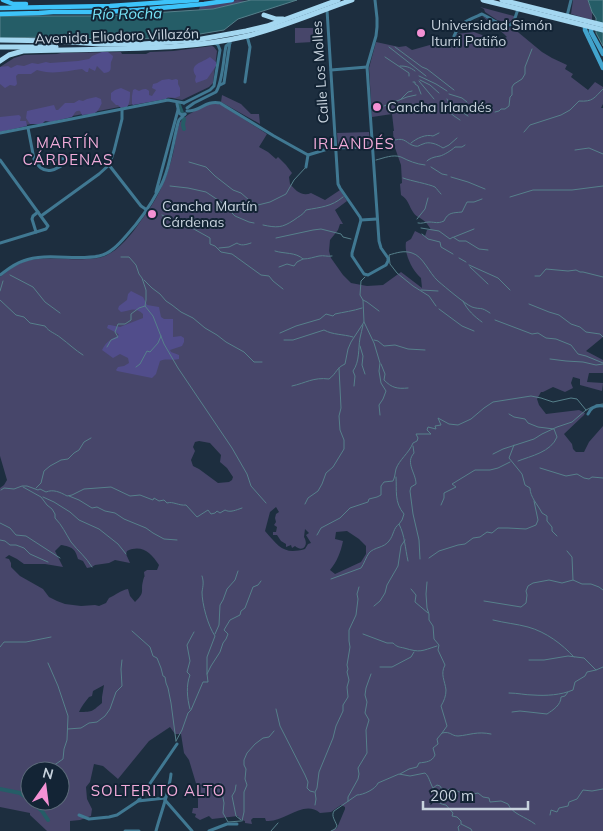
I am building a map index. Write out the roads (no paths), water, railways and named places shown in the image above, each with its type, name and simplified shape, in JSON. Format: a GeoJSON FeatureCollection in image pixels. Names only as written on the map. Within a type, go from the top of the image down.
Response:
{"type":"FeatureCollection","features":[{"type":"Feature","properties":{"kind":"highway","name":"Avenida Eliodoro Villazón"},"geometry":{"type":"LineString","coordinates":[[100,44],[143,44],[196,40],[246,31],[291,18],[338,0]]}},
{"type":"Feature","properties":{"kind":"highway","name":"Avenida Eliodoro Villazón"},"geometry":{"type":"LineString","coordinates":[[0,60],[8,55],[23,51],[145,48],[231,41],[290,23],[352,0]]}},
{"type":"Feature","properties":{"kind":"highway"},"geometry":{"type":"LineString","coordinates":[[483,0],[591,26],[603,25]]}},
{"type":"Feature","properties":{"kind":"highway"},"geometry":{"type":"LineString","coordinates":[[502,0],[568,16],[603,30]]}},
{"type":"Feature","properties":{"kind":"highway"},"geometry":{"type":"LineString","coordinates":[[264,14],[276,19],[291,18]]}},
{"type":"Feature","properties":{"kind":"highway"},"geometry":{"type":"LineString","coordinates":[[0,44],[8,40],[100,44]]}},
{"type":"Feature","properties":{"kind":"highway"},"geometry":{"type":"LineString","coordinates":[[0,44],[78,46],[100,44]]}},
{"type":"Feature","properties":{"kind":"highway"},"geometry":{"type":"LineString","coordinates":[[0,44],[84,50]]}},
{"type":"Feature","properties":{"kind":"main road"},"geometry":{"type":"LineString","coordinates":[[3,0],[9,4],[20,2],[47,7]]}},
{"type":"Feature","properties":{"kind":"main road"},"geometry":{"type":"LineString","coordinates":[[0,10],[110,6],[196,0]]}},
{"type":"Feature","properties":{"kind":"main road"},"geometry":{"type":"LineString","coordinates":[[0,10],[106,12],[232,0]]}},
{"type":"Feature","properties":{"kind":"street"},"geometry":{"type":"LineString","coordinates":[[47,7],[48,0]]}},
{"type":"Feature","properties":{"kind":"street"},"geometry":{"type":"LineString","coordinates":[[375,0],[376,36],[367,67],[379,241],[388,261],[368,275],[364,274],[352,253],[361,220],[377,219]]}},
{"type":"Feature","properties":{"kind":"street"},"geometry":{"type":"LineString","coordinates":[[568,16],[571,0]]}},
{"type":"Feature","properties":{"kind":"street","name":"Calle Los Molles"},"geometry":{"type":"LineString","coordinates":[[327,9],[338,184],[361,220]]}},
{"type":"Feature","properties":{"kind":"street"},"geometry":{"type":"LineString","coordinates":[[454,36],[458,28],[465,22],[482,14],[503,25],[510,25],[514,21],[518,9]]}},
{"type":"Feature","properties":{"kind":"street"},"geometry":{"type":"LineString","coordinates":[[591,26],[591,32],[603,54]]}},
{"type":"Feature","properties":{"kind":"street"},"geometry":{"type":"LineString","coordinates":[[591,26],[585,30],[603,68]]}},
{"type":"Feature","properties":{"kind":"street"},"geometry":{"type":"LineString","coordinates":[[245,82],[250,47],[247,36]]}},
{"type":"Feature","properties":{"kind":"street"},"geometry":{"type":"LineString","coordinates":[[0,275],[16,264],[29,259],[86,257],[104,254],[124,239],[147,210],[159,189],[169,161],[179,120],[194,103],[216,92],[219,85],[224,83],[231,41]]}},
{"type":"Feature","properties":{"kind":"street"},"geometry":{"type":"LineString","coordinates":[[0,133],[168,100],[184,103],[213,88],[216,82],[220,50],[214,42]]}},
{"type":"Feature","properties":{"kind":"street"},"geometry":{"type":"LineString","coordinates":[[331,70],[367,67]]}},
{"type":"Feature","properties":{"kind":"street"},"geometry":{"type":"LineString","coordinates":[[178,110],[180,114],[192,111],[210,102],[220,103],[308,155],[331,148],[372,147]]}},
{"type":"Feature","properties":{"kind":"street"},"geometry":{"type":"LineString","coordinates":[[156,193],[178,110],[177,103]]}},
{"type":"Feature","properties":{"kind":"street"},"geometry":{"type":"LineString","coordinates":[[184,103],[186,111]]}},
{"type":"Feature","properties":{"kind":"street"},"geometry":{"type":"LineString","coordinates":[[41,216],[99,174],[108,165],[114,151],[122,119],[122,110]]}},
{"type":"Feature","properties":{"kind":"street"},"geometry":{"type":"LineString","coordinates":[[28,128],[33,158],[36,164],[43,169],[53,171],[71,159],[70,157],[36,164]]}},
{"type":"Feature","properties":{"kind":"street"},"geometry":{"type":"LineString","coordinates":[[306,167],[308,155]]}},
{"type":"Feature","properties":{"kind":"street"},"geometry":{"type":"LineString","coordinates":[[0,160],[48,227],[0,243]]}},
{"type":"Feature","properties":{"kind":"street"},"geometry":{"type":"LineString","coordinates":[[108,165],[141,206],[147,210]]}},
{"type":"Feature","properties":{"kind":"street"},"geometry":{"type":"LineString","coordinates":[[36,232],[32,218],[38,212]]}},
{"type":"Feature","properties":{"kind":"street"},"geometry":{"type":"LineString","coordinates":[[588,414],[593,407],[597,405],[603,406]]}},
{"type":"Feature","properties":{"kind":"street"},"geometry":{"type":"LineString","coordinates":[[79,815],[89,819],[109,817],[117,815],[138,801],[177,744]]}},
{"type":"Feature","properties":{"kind":"street"},"geometry":{"type":"LineString","coordinates":[[156,831],[171,774]]}},
{"type":"Feature","properties":{"kind":"street"},"geometry":{"type":"LineString","coordinates":[[138,801],[165,799]]}},
{"type":"Feature","properties":{"kind":"street"},"geometry":{"type":"LineString","coordinates":[[165,799],[192,831]]}},
{"type":"Feature","properties":{"kind":"street"},"geometry":{"type":"LineString","coordinates":[[208,831],[228,824],[237,824]]}},
{"type":"Feature","properties":{"kind":"street"},"geometry":{"type":"LineString","coordinates":[[125,831],[139,831]]}},
{"type":"Feature","properties":{"kind":"waterway"},"geometry":{"type":"LineString","coordinates":[[389,47],[426,76]]}},
{"type":"Feature","properties":{"kind":"waterway"},"geometry":{"type":"LineString","coordinates":[[395,47],[454,90]]}},
{"type":"Feature","properties":{"kind":"waterway"},"geometry":{"type":"LineString","coordinates":[[495,112],[509,106],[512,87],[525,74],[525,67],[532,49]]}},
{"type":"Feature","properties":{"kind":"waterway"},"geometry":{"type":"LineString","coordinates":[[385,57],[409,73],[409,76]]}},
{"type":"Feature","properties":{"kind":"waterway"},"geometry":{"type":"LineString","coordinates":[[400,66],[408,67],[415,71]]}},
{"type":"Feature","properties":{"kind":"waterway"},"geometry":{"type":"LineString","coordinates":[[419,76],[447,91]]}},
{"type":"Feature","properties":{"kind":"waterway"},"geometry":{"type":"LineString","coordinates":[[420,80],[430,85],[439,93]]}},
{"type":"Feature","properties":{"kind":"waterway"},"geometry":{"type":"LineString","coordinates":[[419,81],[434,99]]}},
{"type":"Feature","properties":{"kind":"waterway"},"geometry":{"type":"LineString","coordinates":[[413,82],[418,86],[421,94]]}},
{"type":"Feature","properties":{"kind":"waterway"},"geometry":{"type":"LineString","coordinates":[[524,132],[530,125],[561,115],[570,110],[579,101],[593,99],[603,89]]}},
{"type":"Feature","properties":{"kind":"waterway"},"geometry":{"type":"LineString","coordinates":[[401,99],[408,92],[412,91]]}},
{"type":"Feature","properties":{"kind":"waterway"},"geometry":{"type":"LineString","coordinates":[[449,94],[462,98],[467,102]]}},
{"type":"Feature","properties":{"kind":"waterway"},"geometry":{"type":"LineString","coordinates":[[384,106],[416,95]]}},
{"type":"Feature","properties":{"kind":"waterway"},"geometry":{"type":"LineString","coordinates":[[447,99],[449,103],[468,116]]}},
{"type":"Feature","properties":{"kind":"waterway"},"geometry":{"type":"LineString","coordinates":[[179,105],[182,113]]}},
{"type":"Feature","properties":{"kind":"waterway"},"geometry":{"type":"LineString","coordinates":[[442,106],[460,120]]}},
{"type":"Feature","properties":{"kind":"waterway"},"geometry":{"type":"LineString","coordinates":[[184,119],[184,129]]}},
{"type":"Feature","properties":{"kind":"waterway"},"geometry":{"type":"LineString","coordinates":[[411,143],[422,137],[433,136],[439,133]]}},
{"type":"Feature","properties":{"kind":"waterway"},"geometry":{"type":"LineString","coordinates":[[395,140],[404,140],[416,146],[430,143],[443,148],[457,138]]}},
{"type":"Feature","properties":{"kind":"waterway"},"geometry":{"type":"LineString","coordinates":[[427,161],[444,155],[455,147],[465,145]]}},
{"type":"Feature","properties":{"kind":"waterway"},"geometry":{"type":"LineString","coordinates":[[575,150],[589,148],[603,154]]}},
{"type":"Feature","properties":{"kind":"waterway"},"geometry":{"type":"LineString","coordinates":[[376,160],[398,156],[425,165]]}},
{"type":"Feature","properties":{"kind":"waterway"},"geometry":{"type":"LineString","coordinates":[[189,162],[206,167],[233,190],[252,201]]}},
{"type":"Feature","properties":{"kind":"waterway"},"geometry":{"type":"LineString","coordinates":[[258,205],[270,202],[286,194],[294,180],[306,167]]}},
{"type":"Feature","properties":{"kind":"waterway"},"geometry":{"type":"LineString","coordinates":[[431,167],[447,175]]}},
{"type":"Feature","properties":{"kind":"waterway"},"geometry":{"type":"LineString","coordinates":[[451,177],[485,189]]}},
{"type":"Feature","properties":{"kind":"waterway"},"geometry":{"type":"LineString","coordinates":[[403,178],[435,187],[441,194]]}},
{"type":"Feature","properties":{"kind":"waterway"},"geometry":{"type":"LineString","coordinates":[[170,186],[206,192],[221,202],[235,216],[254,223]]}},
{"type":"Feature","properties":{"kind":"waterway"},"geometry":{"type":"LineString","coordinates":[[510,197],[533,190],[572,190],[603,186]]}},
{"type":"Feature","properties":{"kind":"waterway"},"geometry":{"type":"LineString","coordinates":[[263,225],[276,227],[286,225],[306,210],[330,205],[343,197]]}},
{"type":"Feature","properties":{"kind":"waterway"},"geometry":{"type":"LineString","coordinates":[[417,219],[425,209],[428,198]]}},
{"type":"Feature","properties":{"kind":"waterway"},"geometry":{"type":"LineString","coordinates":[[418,223],[442,222],[449,214],[462,212],[467,202],[482,199]]}},
{"type":"Feature","properties":{"kind":"waterway"},"geometry":{"type":"LineString","coordinates":[[162,215],[169,219],[183,222],[210,238],[210,244],[221,252],[232,254],[261,275],[269,276],[283,289]]}},
{"type":"Feature","properties":{"kind":"waterway"},"geometry":{"type":"LineString","coordinates":[[421,228],[439,231],[450,239],[453,237],[459,241],[466,241],[479,249],[488,250]]}},
{"type":"Feature","properties":{"kind":"waterway"},"geometry":{"type":"LineString","coordinates":[[276,238],[321,229],[341,234],[343,237],[351,239]]}},
{"type":"Feature","properties":{"kind":"waterway"},"geometry":{"type":"LineString","coordinates":[[454,237],[474,229]]}},
{"type":"Feature","properties":{"kind":"waterway"},"geometry":{"type":"LineString","coordinates":[[422,234],[428,239],[440,242],[441,247],[453,254]]}},
{"type":"Feature","properties":{"kind":"waterway"},"geometry":{"type":"LineString","coordinates":[[219,248],[229,247],[237,243],[240,245],[251,243]]}},
{"type":"Feature","properties":{"kind":"waterway"},"geometry":{"type":"LineString","coordinates":[[275,251],[293,254],[303,259],[332,256]]}},
{"type":"Feature","properties":{"kind":"waterway"},"geometry":{"type":"LineString","coordinates":[[436,306],[429,296],[397,273],[390,264],[389,255],[403,252],[416,255],[438,281],[465,303],[490,313]]}},
{"type":"Feature","properties":{"kind":"waterway"},"geometry":{"type":"LineString","coordinates":[[121,257],[129,257],[136,265],[146,290],[145,306],[153,316],[164,344],[232,448],[247,474],[251,486],[266,503]]}},
{"type":"Feature","properties":{"kind":"waterway"},"geometry":{"type":"LineString","coordinates":[[459,258],[466,262]]}},
{"type":"Feature","properties":{"kind":"waterway"},"geometry":{"type":"LineString","coordinates":[[279,267],[287,264],[294,266],[303,259]]}},
{"type":"Feature","properties":{"kind":"waterway"},"geometry":{"type":"LineString","coordinates":[[469,265],[498,278],[510,290]]}},
{"type":"Feature","properties":{"kind":"waterway"},"geometry":{"type":"LineString","coordinates":[[470,267],[488,284]]}},
{"type":"Feature","properties":{"kind":"waterway"},"geometry":{"type":"LineString","coordinates":[[535,276],[540,276],[546,269],[576,270],[603,277]]}},
{"type":"Feature","properties":{"kind":"waterway"},"geometry":{"type":"LineString","coordinates":[[10,275],[33,287],[45,302],[60,313]]}},
{"type":"Feature","properties":{"kind":"waterway"},"geometry":{"type":"LineString","coordinates":[[292,386],[314,380],[329,379],[345,364],[351,342],[364,322],[363,300],[360,295],[361,281],[365,277]]}},
{"type":"Feature","properties":{"kind":"waterway"},"geometry":{"type":"LineString","coordinates":[[144,280],[181,312],[244,352],[254,362],[262,362]]}},
{"type":"Feature","properties":{"kind":"waterway"},"geometry":{"type":"LineString","coordinates":[[0,291],[3,281]]}},
{"type":"Feature","properties":{"kind":"waterway"},"geometry":{"type":"LineString","coordinates":[[421,290],[438,291]]}},
{"type":"Feature","properties":{"kind":"waterway"},"geometry":{"type":"LineString","coordinates":[[0,300],[16,315],[24,317],[30,323],[45,326],[83,355]]}},
{"type":"Feature","properties":{"kind":"waterway"},"geometry":{"type":"LineString","coordinates":[[363,300],[379,311]]}},
{"type":"Feature","properties":{"kind":"waterway"},"geometry":{"type":"LineString","coordinates":[[463,301],[471,313],[482,322]]}},
{"type":"Feature","properties":{"kind":"waterway"},"geometry":{"type":"LineString","coordinates":[[529,304],[559,315],[586,332],[600,334],[603,337]]}},
{"type":"Feature","properties":{"kind":"waterway"},"geometry":{"type":"LineString","coordinates":[[107,347],[111,340],[118,337],[115,332],[118,324],[125,324],[131,320],[131,314],[145,306]]}},
{"type":"Feature","properties":{"kind":"waterway"},"geometry":{"type":"LineString","coordinates":[[280,333],[320,319],[326,314],[333,316],[362,308]]}},
{"type":"Feature","properties":{"kind":"waterway"},"geometry":{"type":"LineString","coordinates":[[439,309],[462,326],[474,331]]}},
{"type":"Feature","properties":{"kind":"waterway"},"geometry":{"type":"LineString","coordinates":[[495,320],[532,334],[538,333],[546,338],[556,339],[571,345],[578,354],[603,363]]}},
{"type":"Feature","properties":{"kind":"waterway"},"geometry":{"type":"LineString","coordinates":[[364,322],[374,343],[380,363],[381,383],[386,391],[379,405],[380,415]]}},
{"type":"Feature","properties":{"kind":"waterway"},"geometry":{"type":"LineString","coordinates":[[354,386],[355,376],[353,371],[358,359],[363,325]]}},
{"type":"Feature","properties":{"kind":"waterway"},"geometry":{"type":"LineString","coordinates":[[284,340],[293,340],[324,330],[353,337]]}},
{"type":"Feature","properties":{"kind":"waterway"},"geometry":{"type":"LineString","coordinates":[[136,367],[140,364],[147,351],[150,352],[158,343],[161,336]]}},
{"type":"Feature","properties":{"kind":"waterway"},"geometry":{"type":"LineString","coordinates":[[374,340],[384,346],[395,345],[408,349],[425,350]]}},
{"type":"Feature","properties":{"kind":"waterway"},"geometry":{"type":"LineString","coordinates":[[360,346],[365,374]]}},
{"type":"Feature","properties":{"kind":"waterway"},"geometry":{"type":"LineString","coordinates":[[550,359],[596,365],[603,364]]}},
{"type":"Feature","properties":{"kind":"waterway"},"geometry":{"type":"LineString","coordinates":[[381,364],[385,374],[384,380],[387,383],[395,387],[408,388]]}},
{"type":"Feature","properties":{"kind":"waterway"},"geometry":{"type":"LineString","coordinates":[[305,504],[308,498],[318,491],[326,473],[333,467],[344,449],[339,416],[341,408],[339,368]]}},
{"type":"Feature","properties":{"kind":"waterway"},"geometry":{"type":"LineString","coordinates":[[317,535],[321,528],[340,518],[350,508],[381,495],[381,486],[384,482],[393,481],[397,466],[413,443],[417,441],[416,434],[431,434],[427,430],[428,427],[436,429],[435,426],[441,425],[438,418],[449,424],[458,425],[471,419],[493,402],[531,396],[553,402],[571,398],[577,399],[586,410]]}},
{"type":"Feature","properties":{"kind":"waterway"},"geometry":{"type":"LineString","coordinates":[[596,405],[603,404]]}},
{"type":"Feature","properties":{"kind":"waterway"},"geometry":{"type":"LineString","coordinates":[[493,454],[572,422],[592,407]]}},
{"type":"Feature","properties":{"kind":"waterway"},"geometry":{"type":"LineString","coordinates":[[509,414],[525,419],[528,423],[538,427],[554,429],[557,437],[545,450],[518,461]]}},
{"type":"Feature","properties":{"kind":"waterway"},"geometry":{"type":"LineString","coordinates":[[36,488],[41,483],[44,471],[61,460],[68,459],[79,450],[84,442],[91,438]]}},
{"type":"Feature","properties":{"kind":"waterway"},"geometry":{"type":"LineString","coordinates":[[514,445],[509,458],[522,474],[525,485],[530,488],[533,498],[542,513],[547,516],[547,521],[557,536]]}},
{"type":"Feature","properties":{"kind":"waterway"},"geometry":{"type":"LineString","coordinates":[[413,446],[414,453],[411,464],[416,484],[411,487],[410,491],[419,540],[420,559]]}},
{"type":"Feature","properties":{"kind":"waterway"},"geometry":{"type":"LineString","coordinates":[[441,505],[444,493],[456,487],[452,484],[475,470],[490,470],[510,462]]}},
{"type":"Feature","properties":{"kind":"waterway"},"geometry":{"type":"LineString","coordinates":[[540,468],[566,476],[577,474],[589,479],[592,477],[603,478]]}},
{"type":"Feature","properties":{"kind":"waterway"},"geometry":{"type":"LineString","coordinates":[[396,477],[397,501],[404,514],[399,524],[404,538],[408,561]]}},
{"type":"Feature","properties":{"kind":"waterway"},"geometry":{"type":"LineString","coordinates":[[1,490],[4,488],[14,489],[27,486],[46,492],[56,491],[67,496],[84,489],[111,487],[130,496],[140,495],[153,500],[154,498],[159,501],[164,500],[167,503],[186,505],[197,517],[208,510],[211,514],[217,511],[220,513],[225,510],[231,511],[242,508]]}},
{"type":"Feature","properties":{"kind":"waterway"},"geometry":{"type":"LineString","coordinates":[[23,487],[41,497],[52,509],[55,518],[71,542],[92,567]]}},
{"type":"Feature","properties":{"kind":"waterway"},"geometry":{"type":"LineString","coordinates":[[69,496],[92,508],[97,507],[115,513],[164,539],[177,540]]}},
{"type":"Feature","properties":{"kind":"waterway"},"geometry":{"type":"LineString","coordinates":[[43,497],[70,512],[79,520],[99,529],[118,544],[126,554]]}},
{"type":"Feature","properties":{"kind":"waterway"},"geometry":{"type":"LineString","coordinates":[[429,558],[439,551],[465,544],[473,538],[480,537],[487,532],[492,533],[498,528],[526,529],[536,525],[538,520],[534,501]]}},
{"type":"Feature","properties":{"kind":"waterway"},"geometry":{"type":"LineString","coordinates":[[0,523],[10,528],[16,535],[26,536],[60,558]]}},
{"type":"Feature","properties":{"kind":"waterway"},"geometry":{"type":"LineString","coordinates":[[331,579],[361,568],[369,553],[387,543],[399,524]]}},
{"type":"Feature","properties":{"kind":"waterway"},"geometry":{"type":"LineString","coordinates":[[0,540],[10,545],[24,548],[30,554],[48,562]]}},
{"type":"Feature","properties":{"kind":"waterway"},"geometry":{"type":"LineString","coordinates":[[374,606],[385,593],[387,585],[398,566],[401,546],[405,540]]}},
{"type":"Feature","properties":{"kind":"waterway"},"geometry":{"type":"LineString","coordinates":[[567,551],[572,557],[573,580]]}},
{"type":"Feature","properties":{"kind":"waterway"},"geometry":{"type":"LineString","coordinates":[[215,634],[219,625],[220,605],[227,589],[235,580],[238,571]]}},
{"type":"Feature","properties":{"kind":"waterway"},"geometry":{"type":"LineString","coordinates":[[202,576],[204,609],[215,636],[207,657],[207,674]]}},
{"type":"Feature","properties":{"kind":"waterway"},"geometry":{"type":"LineString","coordinates":[[484,601],[521,607],[526,603],[528,586],[533,583],[549,580],[562,583],[573,580],[582,584],[591,584],[603,590]]}},
{"type":"Feature","properties":{"kind":"waterway"},"geometry":{"type":"LineString","coordinates":[[176,741],[203,682],[208,682],[207,674],[228,634],[224,630],[230,620],[240,615],[241,611],[245,608],[253,587],[261,581]]}},
{"type":"Feature","properties":{"kind":"waterway"},"geometry":{"type":"LineString","coordinates":[[427,582],[426,594],[429,620],[433,626],[434,639],[439,645],[438,650],[445,665],[443,674],[446,692],[441,706],[447,726],[442,733]]}},
{"type":"Feature","properties":{"kind":"waterway"},"geometry":{"type":"LineString","coordinates":[[315,805],[315,792],[319,772],[343,711],[343,705],[348,697],[349,630],[356,615],[359,587]]}},
{"type":"Feature","properties":{"kind":"waterway"},"geometry":{"type":"LineString","coordinates":[[411,589],[416,595],[415,602],[428,613]]}},
{"type":"Feature","properties":{"kind":"waterway"},"geometry":{"type":"LineString","coordinates":[[493,620],[535,629],[559,643],[574,657]]}},
{"type":"Feature","properties":{"kind":"waterway"},"geometry":{"type":"LineString","coordinates":[[132,631],[150,647],[165,677],[171,703],[176,741]]}},
{"type":"Feature","properties":{"kind":"waterway"},"geometry":{"type":"LineString","coordinates":[[190,709],[187,692],[190,675],[187,672],[190,661],[187,645],[194,632]]}},
{"type":"Feature","properties":{"kind":"waterway"},"geometry":{"type":"LineString","coordinates":[[363,634],[387,643],[393,643],[399,647],[418,651],[437,646]]}},
{"type":"Feature","properties":{"kind":"waterway"},"geometry":{"type":"LineString","coordinates":[[0,647],[4,642],[26,642],[51,637]]}},
{"type":"Feature","properties":{"kind":"waterway"},"geometry":{"type":"LineString","coordinates":[[380,667],[392,667],[411,657],[414,652]]}},
{"type":"Feature","properties":{"kind":"waterway"},"geometry":{"type":"LineString","coordinates":[[529,660],[544,660],[568,656],[584,658],[596,670],[603,667]]}},
{"type":"Feature","properties":{"kind":"waterway"},"geometry":{"type":"LineString","coordinates":[[68,729],[81,728],[89,723],[97,722],[105,716],[110,709],[116,692],[122,686],[122,660]]}},
{"type":"Feature","properties":{"kind":"waterway"},"geometry":{"type":"LineString","coordinates":[[48,663],[68,716],[67,740],[63,759],[60,761]]}},
{"type":"Feature","properties":{"kind":"waterway"},"geometry":{"type":"LineString","coordinates":[[509,693],[530,695],[564,693],[573,690],[575,682],[585,676],[587,672],[596,670]]}},
{"type":"Feature","properties":{"kind":"waterway"},"geometry":{"type":"LineString","coordinates":[[348,801],[348,797],[358,779],[358,768],[367,753],[366,730],[369,720],[365,713],[367,702],[365,695],[371,674]]}},
{"type":"Feature","properties":{"kind":"waterway"},"geometry":{"type":"LineString","coordinates":[[512,712],[547,714],[556,707],[561,697],[565,696],[568,692]]}},
{"type":"Feature","properties":{"kind":"waterway"},"geometry":{"type":"LineString","coordinates":[[276,709],[280,726],[308,782],[307,788],[314,792]]}},
{"type":"Feature","properties":{"kind":"waterway"},"geometry":{"type":"LineString","coordinates":[[242,821],[244,792],[247,785],[244,760],[255,744],[263,738],[269,737],[274,731]]}},
{"type":"Feature","properties":{"kind":"waterway"},"geometry":{"type":"LineString","coordinates":[[400,774],[417,767],[419,763],[432,759],[435,755],[433,748],[438,744],[437,739],[442,733],[458,736],[478,733],[491,734]]}},
{"type":"Feature","properties":{"kind":"waterway"},"geometry":{"type":"LineString","coordinates":[[331,831],[337,826],[333,816],[334,811],[357,795],[363,794],[378,783],[399,774],[410,776],[425,773],[433,788],[437,785],[446,793],[449,789],[467,794],[478,793],[483,797],[489,798],[490,802],[501,801],[508,804],[516,813],[535,824]]}},
{"type":"Feature","properties":{"kind":"waterway"},"geometry":{"type":"LineString","coordinates":[[220,783],[224,803],[223,813],[228,822],[241,821]]}},
{"type":"Feature","properties":{"kind":"waterway"},"geometry":{"type":"LineString","coordinates":[[236,785],[232,796],[236,816],[241,820]]}},
{"type":"Feature","properties":{"kind":"waterway"},"geometry":{"type":"LineString","coordinates":[[433,788],[438,802],[446,805],[453,813],[452,816],[457,817],[461,824],[472,831]]}},
{"type":"Feature","properties":{"kind":"waterway"},"geometry":{"type":"LineString","coordinates":[[0,789],[20,793]]}},
{"type":"Feature","properties":{"kind":"waterway"},"geometry":{"type":"LineString","coordinates":[[550,815],[551,810],[557,812],[559,808],[568,806],[569,802],[577,799],[583,790],[603,789]]}},
{"type":"Feature","properties":{"kind":"waterway"},"geometry":{"type":"LineString","coordinates":[[42,811],[48,820]]}},
{"type":"Feature","properties":{"kind":"waterway"},"geometry":{"type":"LineString","coordinates":[[271,831],[278,823]]}},
{"type":"Feature","properties":{"kind":"waterway"},"geometry":{"type":"LineString","coordinates":[[459,831],[458,827],[460,825]]}},
{"type":"Feature","properties":{"kind":"place","name":"Universidad Simón Iturri Patiño"},"geometry":{"type":"Point","coordinates":[421,33]}},
{"type":"Feature","properties":{"kind":"place","name":"Cancha Irlandés"},"geometry":{"type":"Point","coordinates":[377,107]}},
{"type":"Feature","properties":{"kind":"place","name":"Cancha Martín Cárdenas"},"geometry":{"type":"Point","coordinates":[152,214]}},
{"type":"Feature","properties":{"kind":"district","name":"IRLANDÉS"},"geometry":{"type":"Point","coordinates":[354,144]}},
{"type":"Feature","properties":{"kind":"district","name":"MARTÍN CÁRDENAS"},"geometry":{"type":"Point","coordinates":[68,152]}},
{"type":"Feature","properties":{"kind":"district","name":"SOLTERITO ALTO"},"geometry":{"type":"Point","coordinates":[158,791]}},
{"type":"Feature","properties":{"kind":"water label","name":"Río Rocha"},"geometry":{"type":"Point","coordinates":[127,14]}}]}
